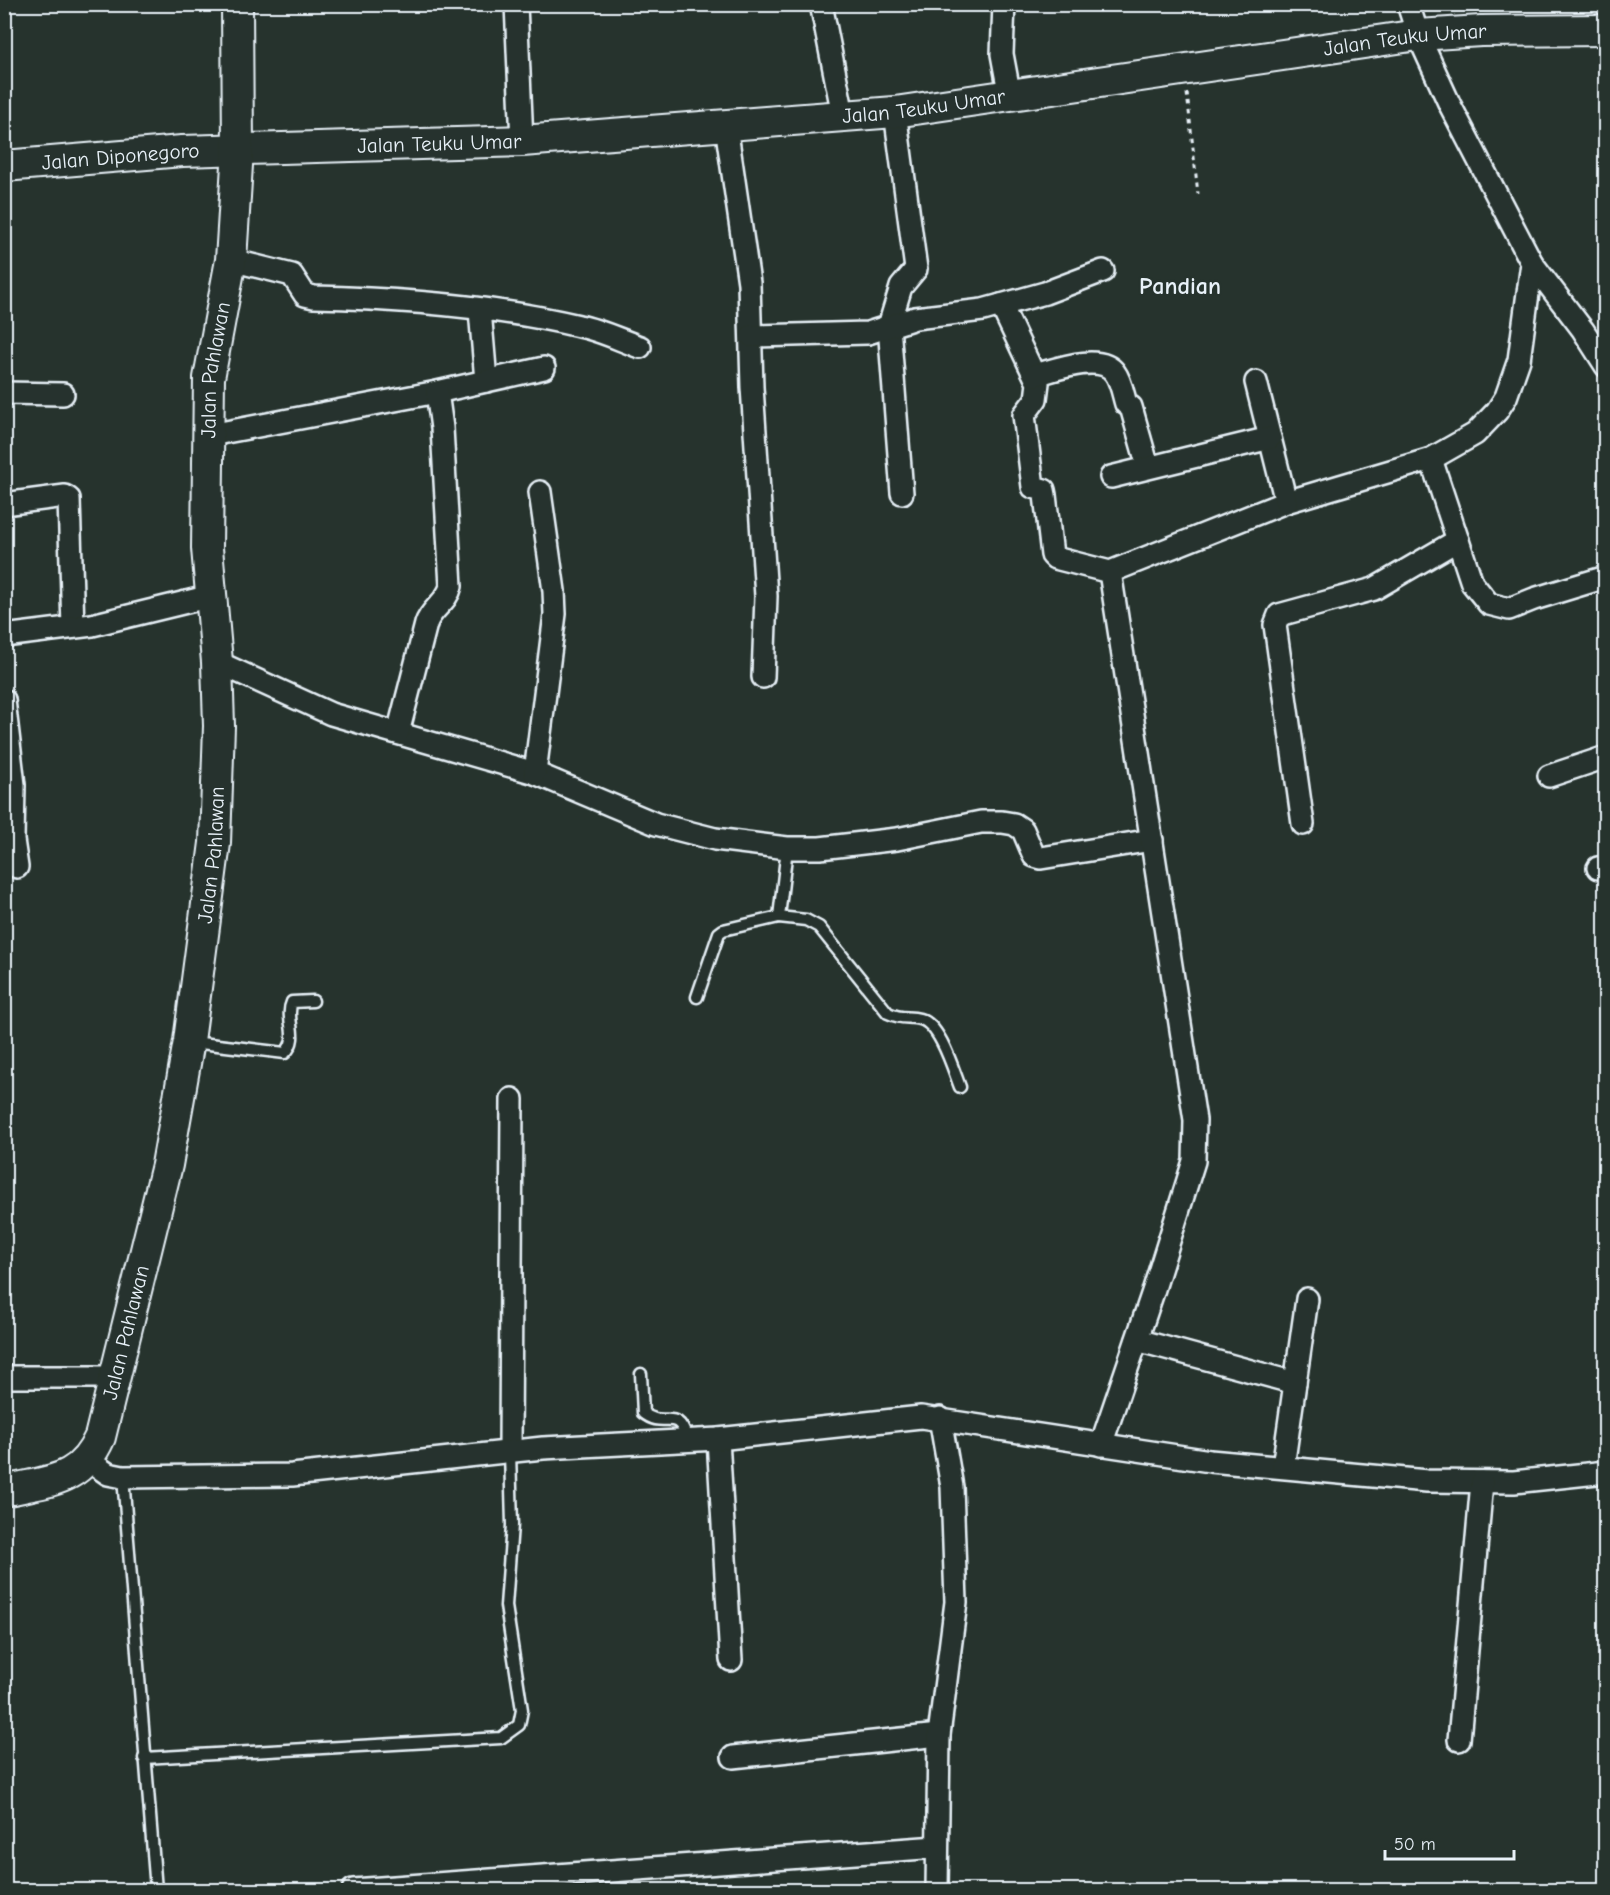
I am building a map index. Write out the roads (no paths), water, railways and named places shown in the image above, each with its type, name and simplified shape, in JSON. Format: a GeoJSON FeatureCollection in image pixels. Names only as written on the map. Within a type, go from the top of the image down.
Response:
{"type":"FeatureCollection","features":[{"type":"Feature","properties":{"kind":"main road","name":"Jalan Pahlawan"},"geometry":{"type":"LineString","coordinates":[[88,1460],[100,1437],[113,1377],[165,1175],[189,1041],[214,843],[219,726],[207,490],[210,435],[209,378],[231,260],[238,149],[237,4]]}},
{"type":"Feature","properties":{"kind":"main road","name":"Jalan Teuku Umar"},"geometry":{"type":"LineString","coordinates":[[238,149],[522,141],[895,112],[1010,97],[1418,35],[1481,31],[1605,30]]}},
{"type":"Feature","properties":{"kind":"main road","name":"Jalan Diponegoro"},"geometry":{"type":"LineString","coordinates":[[4,166],[182,151],[238,149]]}},
{"type":"Feature","properties":{"kind":"main road"},"geometry":{"type":"LineString","coordinates":[[4,1491],[65,1475],[79,1469],[88,1460]]}},
{"type":"Feature","properties":{"kind":"street"},"geometry":{"type":"LineString","coordinates":[[516,4],[522,141]]}},
{"type":"Feature","properties":{"kind":"street"},"geometry":{"type":"LineString","coordinates":[[820,4],[843,116]]}},
{"type":"Feature","properties":{"kind":"street"},"geometry":{"type":"LineString","coordinates":[[1004,4],[1002,54],[1010,97]]}},
{"type":"Feature","properties":{"kind":"street"},"geometry":{"type":"LineString","coordinates":[[1408,4],[1418,35],[1450,105],[1532,263],[1583,330],[1605,366]]}},
{"type":"Feature","properties":{"kind":"street"},"geometry":{"type":"LineString","coordinates":[[895,112],[916,269],[901,287],[889,326],[902,493]]}},
{"type":"Feature","properties":{"kind":"street"},"geometry":{"type":"LineString","coordinates":[[726,126],[749,283],[750,336],[766,596],[763,677]]}},
{"type":"Feature","properties":{"kind":"street"},"geometry":{"type":"LineString","coordinates":[[231,260],[292,275],[305,295],[314,297],[404,299],[480,310],[580,326],[640,347]]}},
{"type":"Feature","properties":{"kind":"street"},"geometry":{"type":"LineString","coordinates":[[1000,305],[1035,375],[1039,393],[1024,415],[1033,487],[1044,490],[1052,555],[1055,558],[1110,572],[1286,502],[1431,459],[1475,434],[1497,411],[1506,397],[1519,360],[1532,263]]}},
{"type":"Feature","properties":{"kind":"street"},"geometry":{"type":"LineString","coordinates":[[750,336],[853,336],[915,318],[968,314],[1103,272]]}},
{"type":"Feature","properties":{"kind":"street"},"geometry":{"type":"LineString","coordinates":[[480,310],[486,381]]}},
{"type":"Feature","properties":{"kind":"street"},"geometry":{"type":"LineString","coordinates":[[1035,375],[1089,362],[1109,367],[1115,373],[1126,404],[1131,406],[1148,467]]}},
{"type":"Feature","properties":{"kind":"street"},"geometry":{"type":"LineString","coordinates":[[210,435],[437,392],[544,369]]}},
{"type":"Feature","properties":{"kind":"street"},"geometry":{"type":"LineString","coordinates":[[1256,382],[1286,502]]}},
{"type":"Feature","properties":{"kind":"street"},"geometry":{"type":"LineString","coordinates":[[398,733],[429,615],[449,595],[451,586],[443,437],[437,392]]}},
{"type":"Feature","properties":{"kind":"street"},"geometry":{"type":"LineString","coordinates":[[4,393],[63,394]]}},
{"type":"Feature","properties":{"kind":"street"},"geometry":{"type":"LineString","coordinates":[[1111,477],[1270,438]]}},
{"type":"Feature","properties":{"kind":"street"},"geometry":{"type":"LineString","coordinates":[[1431,459],[1472,583],[1489,604],[1499,609],[1509,609],[1605,577]]}},
{"type":"Feature","properties":{"kind":"street"},"geometry":{"type":"LineString","coordinates":[[535,773],[555,614],[554,591],[540,492]]}},
{"type":"Feature","properties":{"kind":"street"},"geometry":{"type":"LineString","coordinates":[[4,504],[65,496],[69,499],[73,627]]}},
{"type":"Feature","properties":{"kind":"street"},"geometry":{"type":"LineString","coordinates":[[1303,824],[1275,625],[1279,615],[1374,589],[1458,540]]}},
{"type":"Feature","properties":{"kind":"street"},"geometry":{"type":"LineString","coordinates":[[1101,1445],[1194,1161],[1196,1140],[1195,1120],[1110,572]]}},
{"type":"Feature","properties":{"kind":"street"},"geometry":{"type":"LineString","coordinates":[[4,636],[73,627],[211,596]]}},
{"type":"Feature","properties":{"kind":"street"},"geometry":{"type":"LineString","coordinates":[[217,662],[331,714],[535,773],[656,824],[715,839],[787,848],[820,848],[897,839],[981,822],[1014,824],[1023,830],[1034,856],[1041,858],[1152,840]]}},
{"type":"Feature","properties":{"kind":"street"},"geometry":{"type":"LineString","coordinates":[[4,700],[14,785],[9,840],[17,867]]}},
{"type":"Feature","properties":{"kind":"street"},"geometry":{"type":"LineString","coordinates":[[1549,776],[1605,757]]}},
{"type":"Feature","properties":{"kind":"street"},"geometry":{"type":"LineString","coordinates":[[510,1451],[512,1099]]}},
{"type":"Feature","properties":{"kind":"street"},"geometry":{"type":"LineString","coordinates":[[1283,1467],[1307,1299]]}},
{"type":"Feature","properties":{"kind":"street"},"geometry":{"type":"LineString","coordinates":[[1137,1340],[1295,1383]]}},
{"type":"Feature","properties":{"kind":"street"},"geometry":{"type":"LineString","coordinates":[[4,1377],[113,1377]]}},
{"type":"Feature","properties":{"kind":"street"},"geometry":{"type":"LineString","coordinates":[[88,1460],[108,1474],[123,1477],[272,1476],[510,1451],[718,1439],[892,1418],[940,1418],[1033,1436],[1210,1461],[1416,1480],[1514,1482],[1605,1472]]}},
{"type":"Feature","properties":{"kind":"street"},"geometry":{"type":"LineString","coordinates":[[938,1890],[939,1735],[956,1602],[952,1487],[940,1418]]}},
{"type":"Feature","properties":{"kind":"street"},"geometry":{"type":"LineString","coordinates":[[718,1439],[730,1660]]}},
{"type":"Feature","properties":{"kind":"street"},"geometry":{"type":"LineString","coordinates":[[1460,1740],[1482,1482]]}},
{"type":"Feature","properties":{"kind":"street"},"geometry":{"type":"LineString","coordinates":[[733,1757],[939,1735]]}},
{"type":"Feature","properties":{"kind":"street"},"geometry":{"type":"LineString","coordinates":[[353,1890],[464,1887],[937,1847]]}},
{"type":"Feature","properties":{"kind":"lane"},"geometry":{"type":"LineString","coordinates":[[779,917],[787,848]]}},
{"type":"Feature","properties":{"kind":"lane"},"geometry":{"type":"LineString","coordinates":[[697,997],[719,933],[723,930],[779,917],[806,920],[819,927],[888,1013],[901,1019],[920,1018],[936,1031],[960,1087]]}},
{"type":"Feature","properties":{"kind":"lane"},"geometry":{"type":"LineString","coordinates":[[189,1041],[285,1053],[293,1041],[289,1008],[292,1002],[313,1001]]}},
{"type":"Feature","properties":{"kind":"lane"},"geometry":{"type":"LineString","coordinates":[[640,1374],[643,1413],[651,1420],[678,1420],[682,1423],[687,1439]]}},
{"type":"Feature","properties":{"kind":"lane"},"geometry":{"type":"LineString","coordinates":[[144,1758],[501,1738],[519,1725],[522,1710],[506,1606],[512,1525],[510,1451]]}},
{"type":"Feature","properties":{"kind":"lane"},"geometry":{"type":"LineString","coordinates":[[123,1477],[156,1890]]}},
{"type":"Feature","properties":{"kind":"district","name":"Pandian"},"geometry":{"type":"Point","coordinates":[1180,286]}}]}
